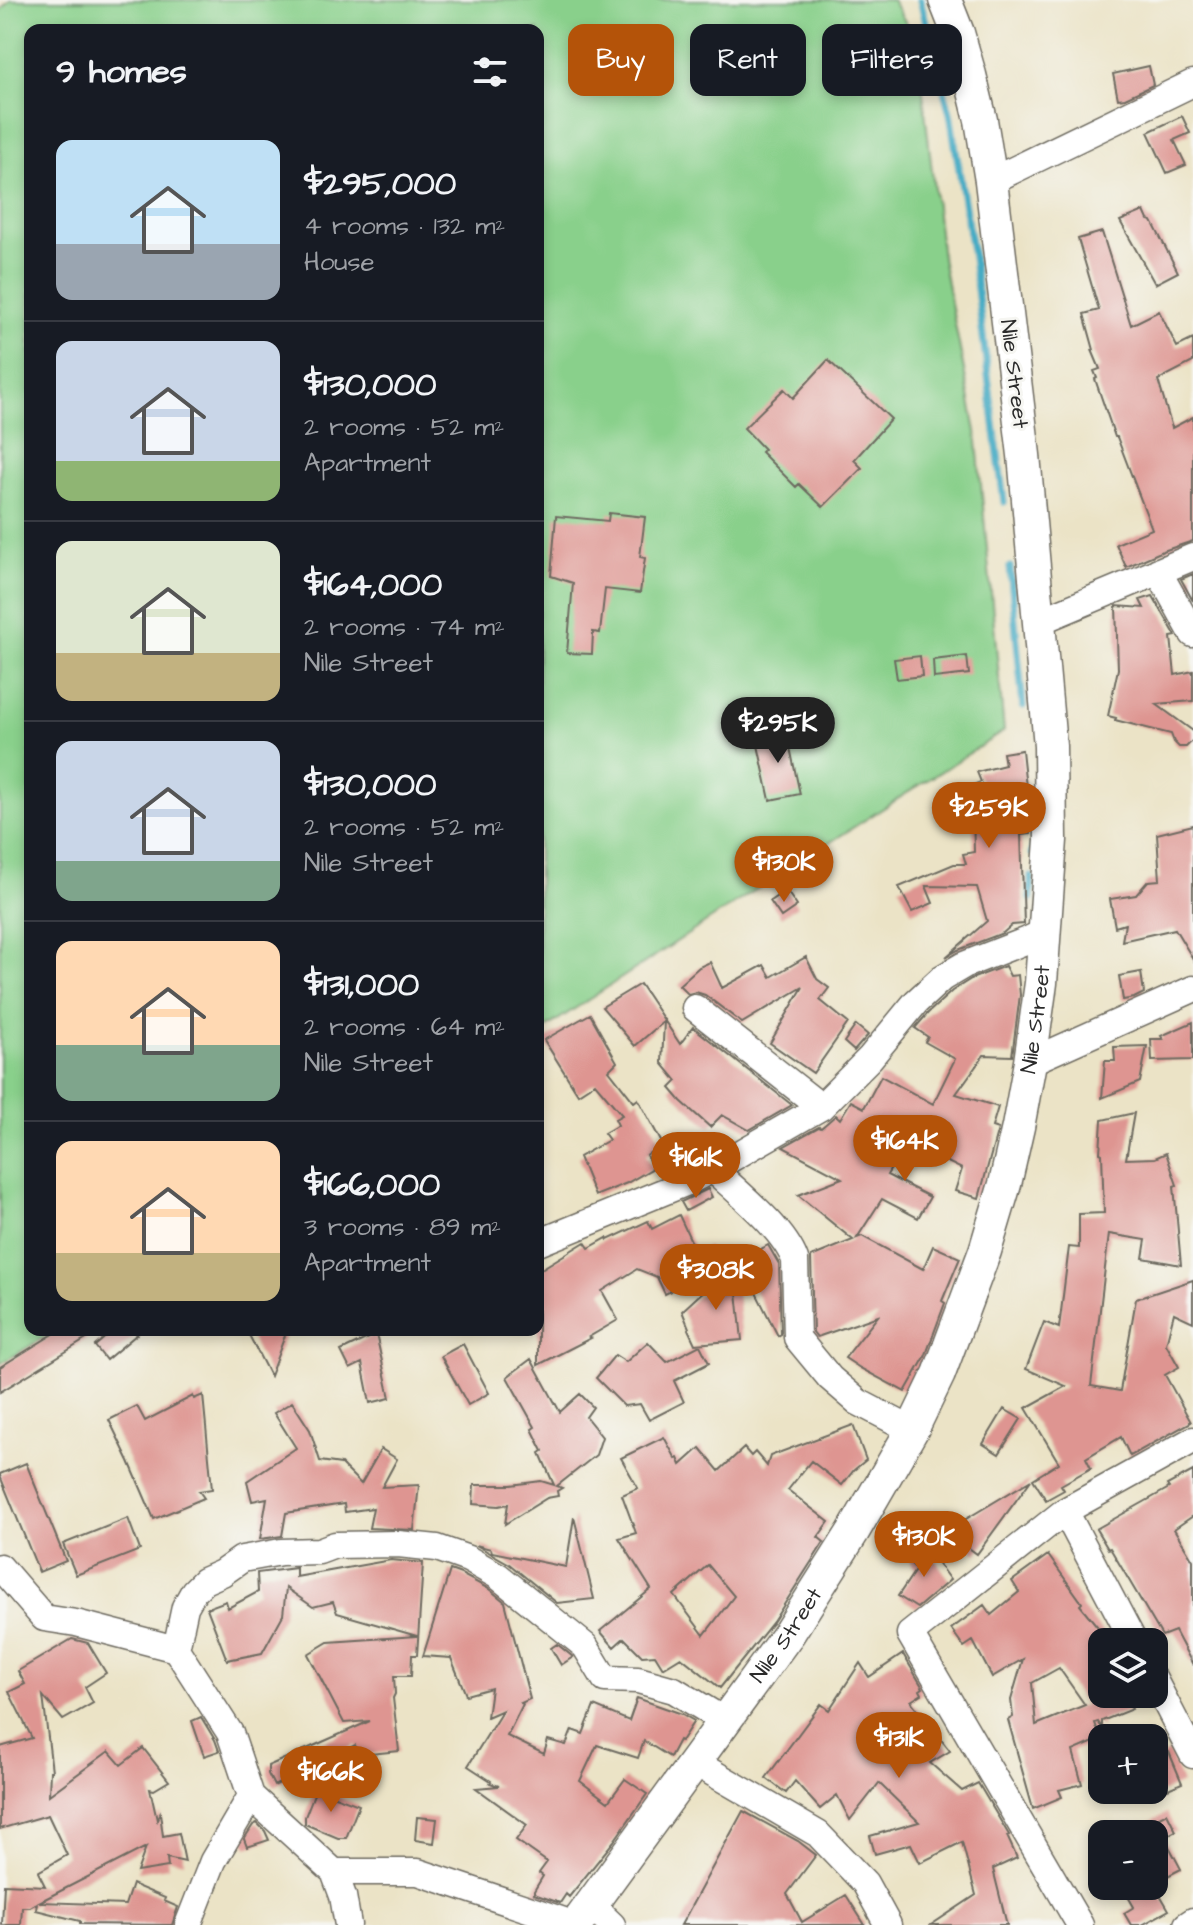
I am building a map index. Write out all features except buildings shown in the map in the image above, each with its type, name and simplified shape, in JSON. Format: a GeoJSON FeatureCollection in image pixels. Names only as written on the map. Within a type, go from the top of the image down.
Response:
{"type":"FeatureCollection","features":[{"type":"Feature","properties":{"kind":"main road","name":"Nile Street"},"geometry":{"type":"LineString","coordinates":[[589,1920],[694,1762],[789,1633],[912,1430],[939,1374],[985,1251],[1005,1184],[1030,1062],[1041,983],[1051,840],[1050,746],[1040,621],[1024,455],[991,181],[970,75],[945,0]]}},
{"type":"Feature","properties":{"kind":"street"},"geometry":{"type":"LineString","coordinates":[[991,181],[1193,83]]}},
{"type":"Feature","properties":{"kind":"street"},"geometry":{"type":"LineString","coordinates":[[1040,621],[1193,557]]}},
{"type":"Feature","properties":{"kind":"street"},"geometry":{"type":"LineString","coordinates":[[1158,571],[1193,634]]}},
{"type":"Feature","properties":{"kind":"street"},"geometry":{"type":"LineString","coordinates":[[544,1241],[685,1183],[821,1107],[870,1058],[916,1002],[942,978],[964,965],[1044,932]]}},
{"type":"Feature","properties":{"kind":"street"},"geometry":{"type":"LineString","coordinates":[[1030,1062],[1193,989]]}},
{"type":"Feature","properties":{"kind":"street"},"geometry":{"type":"LineString","coordinates":[[695,1008],[821,1107]]}},
{"type":"Feature","properties":{"kind":"street"},"geometry":{"type":"LineString","coordinates":[[713,1169],[764,1217],[791,1250],[795,1260],[797,1338],[830,1378],[858,1402],[912,1430]]}},
{"type":"Feature","properties":{"kind":"street"},"geometry":{"type":"LineString","coordinates":[[1080,1925],[910,1634],[1065,1511],[1192,1443]]}},
{"type":"Feature","properties":{"kind":"street"},"geometry":{"type":"LineString","coordinates":[[1065,1511],[1127,1628]]}},
{"type":"Feature","properties":{"kind":"street"},"geometry":{"type":"LineString","coordinates":[[176,1649],[185,1607],[194,1591],[204,1581],[242,1559],[292,1551],[319,1551],[335,1545],[398,1544],[437,1548],[468,1559],[498,1576],[585,1646],[605,1679],[638,1680],[674,1690],[725,1721]]}},
{"type":"Feature","properties":{"kind":"street"},"geometry":{"type":"LineString","coordinates":[[0,1567],[44,1618],[76,1623],[176,1649],[230,1733],[251,1796],[334,1872],[343,1896],[348,1925]]}},
{"type":"Feature","properties":{"kind":"street"},"geometry":{"type":"LineString","coordinates":[[1168,1707],[1193,1755]]}},
{"type":"Feature","properties":{"kind":"street"},"geometry":{"type":"LineString","coordinates":[[694,1762],[818,1834],[865,1883],[888,1925]]}},
{"type":"Feature","properties":{"kind":"street"},"geometry":{"type":"LineString","coordinates":[[188,1925],[213,1861],[251,1796]]}},
{"type":"Feature","properties":{"kind":"street"},"geometry":{"type":"LineString","coordinates":[[334,1872],[418,1872],[589,1920]]}},
{"type":"Feature","properties":{"kind":"street"},"geometry":{"type":"LineString","coordinates":[[1187,1925],[1193,1921]]}},
{"type":"Feature","properties":{"kind":"green space"},"geometry":{"type":"Polygon","coordinates":[[[10,0],[892,0],[907,24],[822,24],[822,96],[923,96],[942,258],[976,431],[1004,731],[544,1029],[544,24],[24,24],[24,1336],[46,1336],[0,1364],[0,11],[10,0]]]}},
{"type":"Feature","properties":{"kind":"waterway"},"geometry":{"type":"LineString","coordinates":[[920,0],[950,113],[973,257],[1004,502]]}},
{"type":"Feature","properties":{"kind":"waterway"},"geometry":{"type":"LineString","coordinates":[[1010,567],[1023,706]]}},
{"type":"Feature","properties":{"kind":"waterway"},"geometry":{"type":"LineString","coordinates":[[1032,853],[1036,826]]}},
{"type":"Feature","properties":{"kind":"waterway"},"geometry":{"type":"LineString","coordinates":[[1031,877],[1031,898]]}}]}
